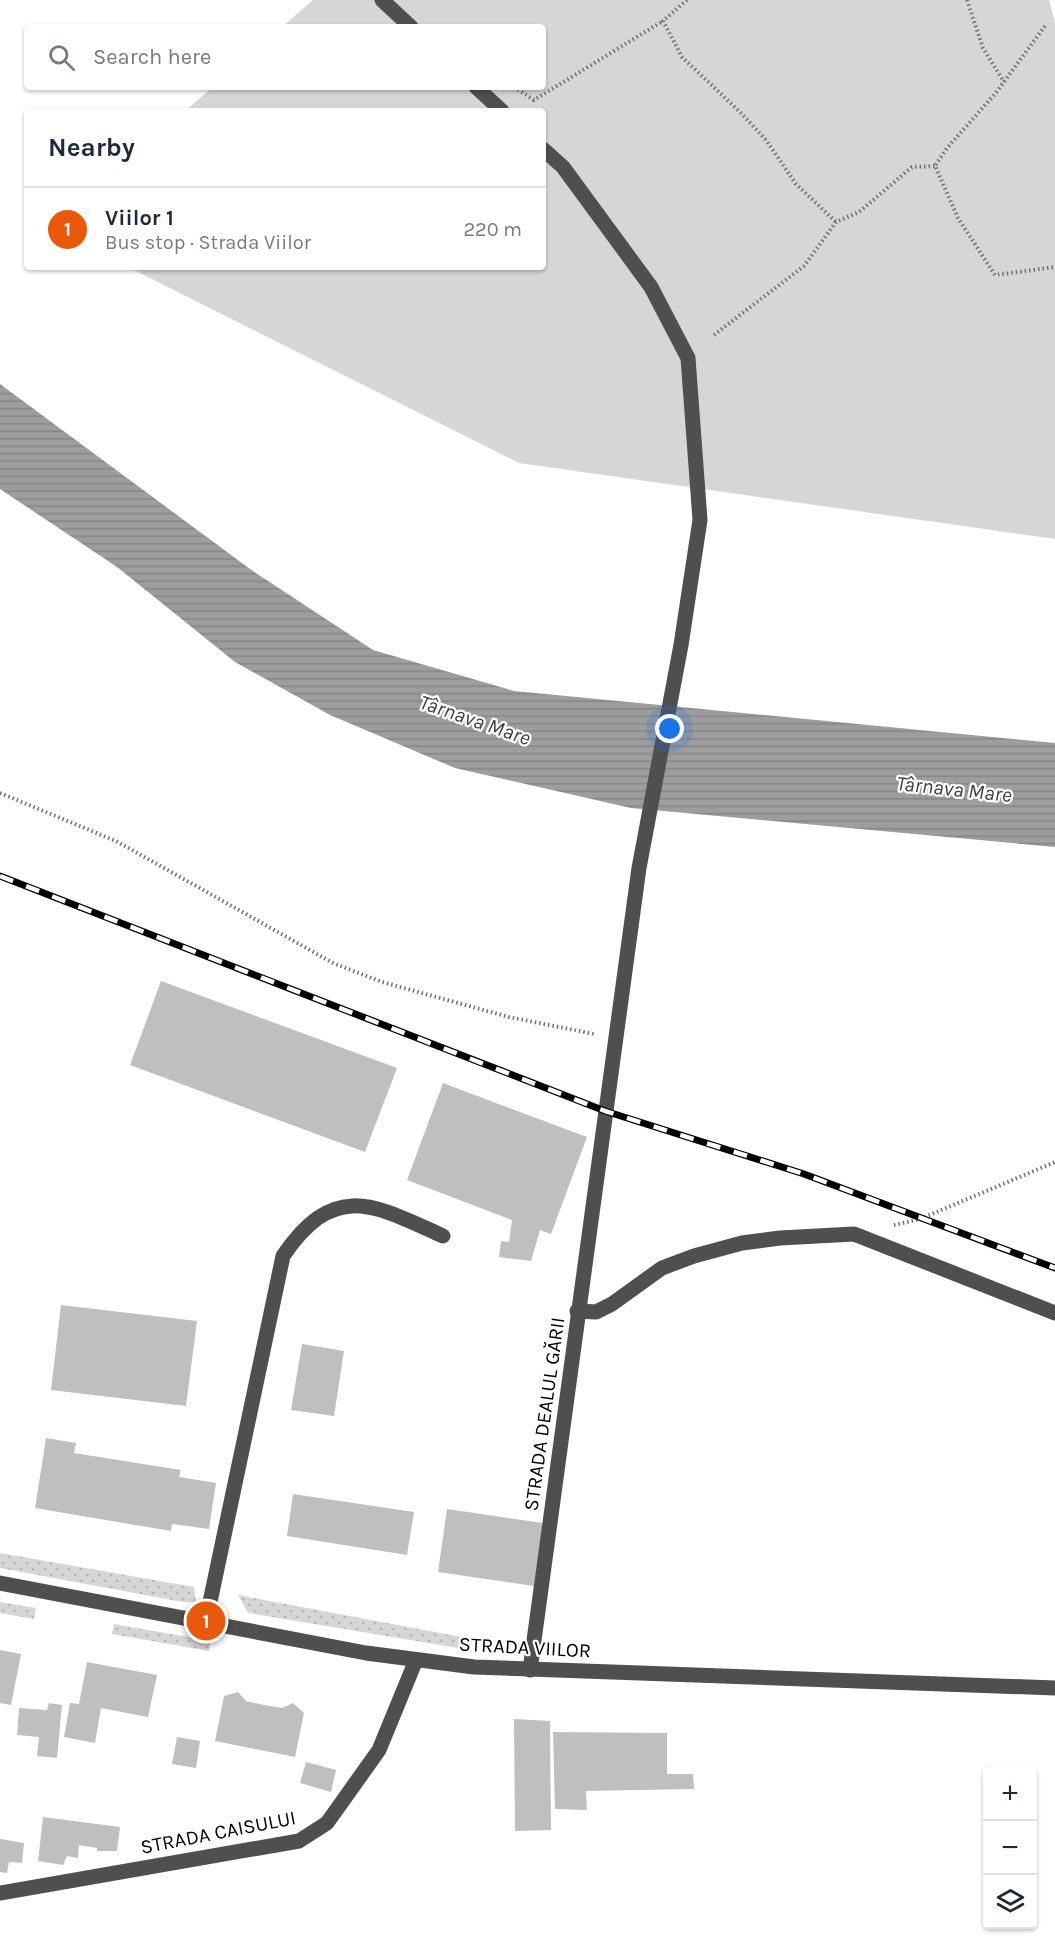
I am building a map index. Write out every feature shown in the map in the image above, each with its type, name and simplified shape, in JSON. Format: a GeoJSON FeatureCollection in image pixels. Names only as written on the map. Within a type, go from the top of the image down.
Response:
{"type":"FeatureCollection","features":[{"type":"Feature","properties":{"kind":"street"},"geometry":{"type":"LineString","coordinates":[[381,0],[408,24]]}},
{"type":"Feature","properties":{"kind":"street"},"geometry":{"type":"LineString","coordinates":[[479,90],[499,108]]}},
{"type":"Feature","properties":{"kind":"street"},"geometry":{"type":"LineString","coordinates":[[546,151],[563,167],[651,287],[688,358],[700,520],[681,645],[639,868],[577,1311]]}},
{"type":"Feature","properties":{"kind":"street"},"geometry":{"type":"LineString","coordinates":[[206,1621],[283,1256],[299,1233],[317,1216],[340,1206],[385,1209],[443,1236]]}},
{"type":"Feature","properties":{"kind":"street","name":"STRADA DEALUL GĂRII"},"geometry":{"type":"LineString","coordinates":[[530,1670],[577,1311],[596,1312],[612,1304],[662,1268],[694,1256],[751,1242],[854,1234],[1055,1313]]}},
{"type":"Feature","properties":{"kind":"street","name":"STRADA VIILOR"},"geometry":{"type":"LineString","coordinates":[[0,1583],[416,1660],[530,1670],[1055,1688]]}},
{"type":"Feature","properties":{"kind":"street","name":"STRADA CAISULUI"},"geometry":{"type":"LineString","coordinates":[[0,1893],[299,1841],[327,1823],[379,1750],[416,1660]]}},
{"type":"Feature","properties":{"kind":"path"},"geometry":{"type":"LineString","coordinates":[[519,90],[534,100],[663,21],[687,0]]}},
{"type":"Feature","properties":{"kind":"path"},"geometry":{"type":"LineString","coordinates":[[967,0],[983,48],[1004,82]]}},
{"type":"Feature","properties":{"kind":"path"},"geometry":{"type":"LineString","coordinates":[[663,21],[682,57],[741,113],[766,140],[796,184],[836,222]]}},
{"type":"Feature","properties":{"kind":"path"},"geometry":{"type":"LineString","coordinates":[[935,166],[947,148],[1004,82],[1045,26]]}},
{"type":"Feature","properties":{"kind":"path"},"geometry":{"type":"LineString","coordinates":[[714,335],[804,266],[836,222],[859,212],[912,166],[935,166]]}},
{"type":"Feature","properties":{"kind":"path"},"geometry":{"type":"LineString","coordinates":[[935,166],[958,218],[995,275],[1055,267]]}},
{"type":"Feature","properties":{"kind":"path"},"geometry":{"type":"LineString","coordinates":[[0,793],[116,841],[174,871],[333,963],[382,982],[509,1017],[615,1038]]}},
{"type":"Feature","properties":{"kind":"path"},"geometry":{"type":"LineString","coordinates":[[854,1234],[921,1220],[1055,1161]]}},
{"type":"Feature","properties":{"kind":"shaded area"},"geometry":{"type":"Polygon","coordinates":[[[313,0],[1049,0],[1055,22],[1055,539],[519,463],[134,270],[546,270],[546,108],[188,108],[210,90],[546,90],[546,24],[285,24],[313,0]]]}},
{"type":"Feature","properties":{"kind":"shaded area"},"geometry":{"type":"Polygon","coordinates":[[[0,1553],[194,1587],[196,1602],[183,1602],[0,1568],[0,1553]]]}},
{"type":"Feature","properties":{"kind":"shaded area"},"geometry":{"type":"Polygon","coordinates":[[[238,1595],[472,1639],[470,1650],[248,1613],[238,1595]]]}},
{"type":"Feature","properties":{"kind":"shaded area"},"geometry":{"type":"Polygon","coordinates":[[[0,1602],[36,1608],[34,1619],[0,1613],[0,1602]]]}},
{"type":"Feature","properties":{"kind":"shaded area"},"geometry":{"type":"Polygon","coordinates":[[[114,1624],[211,1641],[209,1651],[112,1634],[114,1624]]]}},
{"type":"Feature","properties":{"kind":"water","name":"Târnava Mare"},"geometry":{"type":"Polygon","coordinates":[[[0,384],[250,569],[373,650],[514,691],[1055,743],[1055,847],[631,808],[455,768],[330,715],[235,662],[117,567],[0,489],[0,384]]]}},
{"type":"Feature","properties":{"kind":"building"},"geometry":{"type":"Polygon","coordinates":[[[161,981],[397,1068],[365,1152],[130,1065],[161,981]]]}},
{"type":"Feature","properties":{"kind":"building"},"geometry":{"type":"Polygon","coordinates":[[[443,1083],[587,1137],[551,1234],[540,1230],[531,1261],[499,1257],[501,1241],[509,1242],[512,1220],[407,1180],[443,1083]]]}},
{"type":"Feature","properties":{"kind":"building"},"geometry":{"type":"Polygon","coordinates":[[[61,1305],[197,1321],[186,1406],[51,1390],[61,1305]]]}},
{"type":"Feature","properties":{"kind":"building"},"geometry":{"type":"Polygon","coordinates":[[[302,1344],[344,1351],[334,1416],[291,1410],[302,1344]]]}},
{"type":"Feature","properties":{"kind":"building"},"geometry":{"type":"Polygon","coordinates":[[[46,1438],[76,1443],[74,1453],[181,1470],[179,1477],[216,1483],[209,1529],[172,1524],[171,1531],[35,1508],[46,1438]]]}},
{"type":"Feature","properties":{"kind":"building"},"geometry":{"type":"Polygon","coordinates":[[[293,1494],[414,1512],[407,1555],[287,1536],[293,1494]]]}},
{"type":"Feature","properties":{"kind":"building"},"geometry":{"type":"Polygon","coordinates":[[[447,1509],[543,1523],[534,1586],[438,1572],[447,1509]]]}},
{"type":"Feature","properties":{"kind":"building"},"geometry":{"type":"Polygon","coordinates":[[[0,1650],[21,1654],[11,1705],[0,1703],[0,1650]]]}},
{"type":"Feature","properties":{"kind":"building"},"geometry":{"type":"Polygon","coordinates":[[[87,1662],[157,1675],[148,1717],[101,1708],[95,1743],[64,1737],[70,1703],[79,1704],[87,1662]]]}},
{"type":"Feature","properties":{"kind":"building"},"geometry":{"type":"Polygon","coordinates":[[[238,1692],[246,1701],[264,1705],[282,1708],[293,1703],[304,1713],[295,1757],[215,1741],[224,1696],[238,1692]]]}},
{"type":"Feature","properties":{"kind":"building"},"geometry":{"type":"Polygon","coordinates":[[[49,1703],[62,1705],[57,1758],[37,1756],[39,1737],[17,1735],[19,1708],[47,1710],[49,1703]]]}},
{"type":"Feature","properties":{"kind":"building"},"geometry":{"type":"Polygon","coordinates":[[[514,1719],[550,1721],[551,1830],[515,1831],[514,1719]]]}},
{"type":"Feature","properties":{"kind":"building"},"geometry":{"type":"Polygon","coordinates":[[[553,1732],[667,1733],[667,1774],[693,1774],[694,1789],[586,1791],[587,1810],[555,1809],[553,1732]]]}},
{"type":"Feature","properties":{"kind":"building"},"geometry":{"type":"Polygon","coordinates":[[[177,1737],[200,1741],[196,1768],[172,1764],[177,1737]]]}},
{"type":"Feature","properties":{"kind":"building"},"geometry":{"type":"Polygon","coordinates":[[[306,1762],[336,1770],[331,1792],[300,1783],[306,1762]]]}},
{"type":"Feature","properties":{"kind":"building"},"geometry":{"type":"Polygon","coordinates":[[[43,1817],[120,1827],[117,1851],[97,1851],[97,1848],[79,1845],[78,1858],[67,1856],[63,1865],[38,1861],[43,1817]]]}},
{"type":"Feature","properties":{"kind":"building"},"geometry":{"type":"Polygon","coordinates":[[[0,1839],[24,1843],[22,1863],[9,1862],[7,1873],[0,1872],[0,1839]]]}},
{"type":"Feature","properties":{"kind":"railway"},"geometry":{"type":"LineString","coordinates":[[0,876],[605,1111],[804,1174],[1055,1268]]}},
{"type":"Feature","properties":{"kind":"place","name":"Viilor 1"},"geometry":{"type":"Point","coordinates":[206,1621]}}]}
